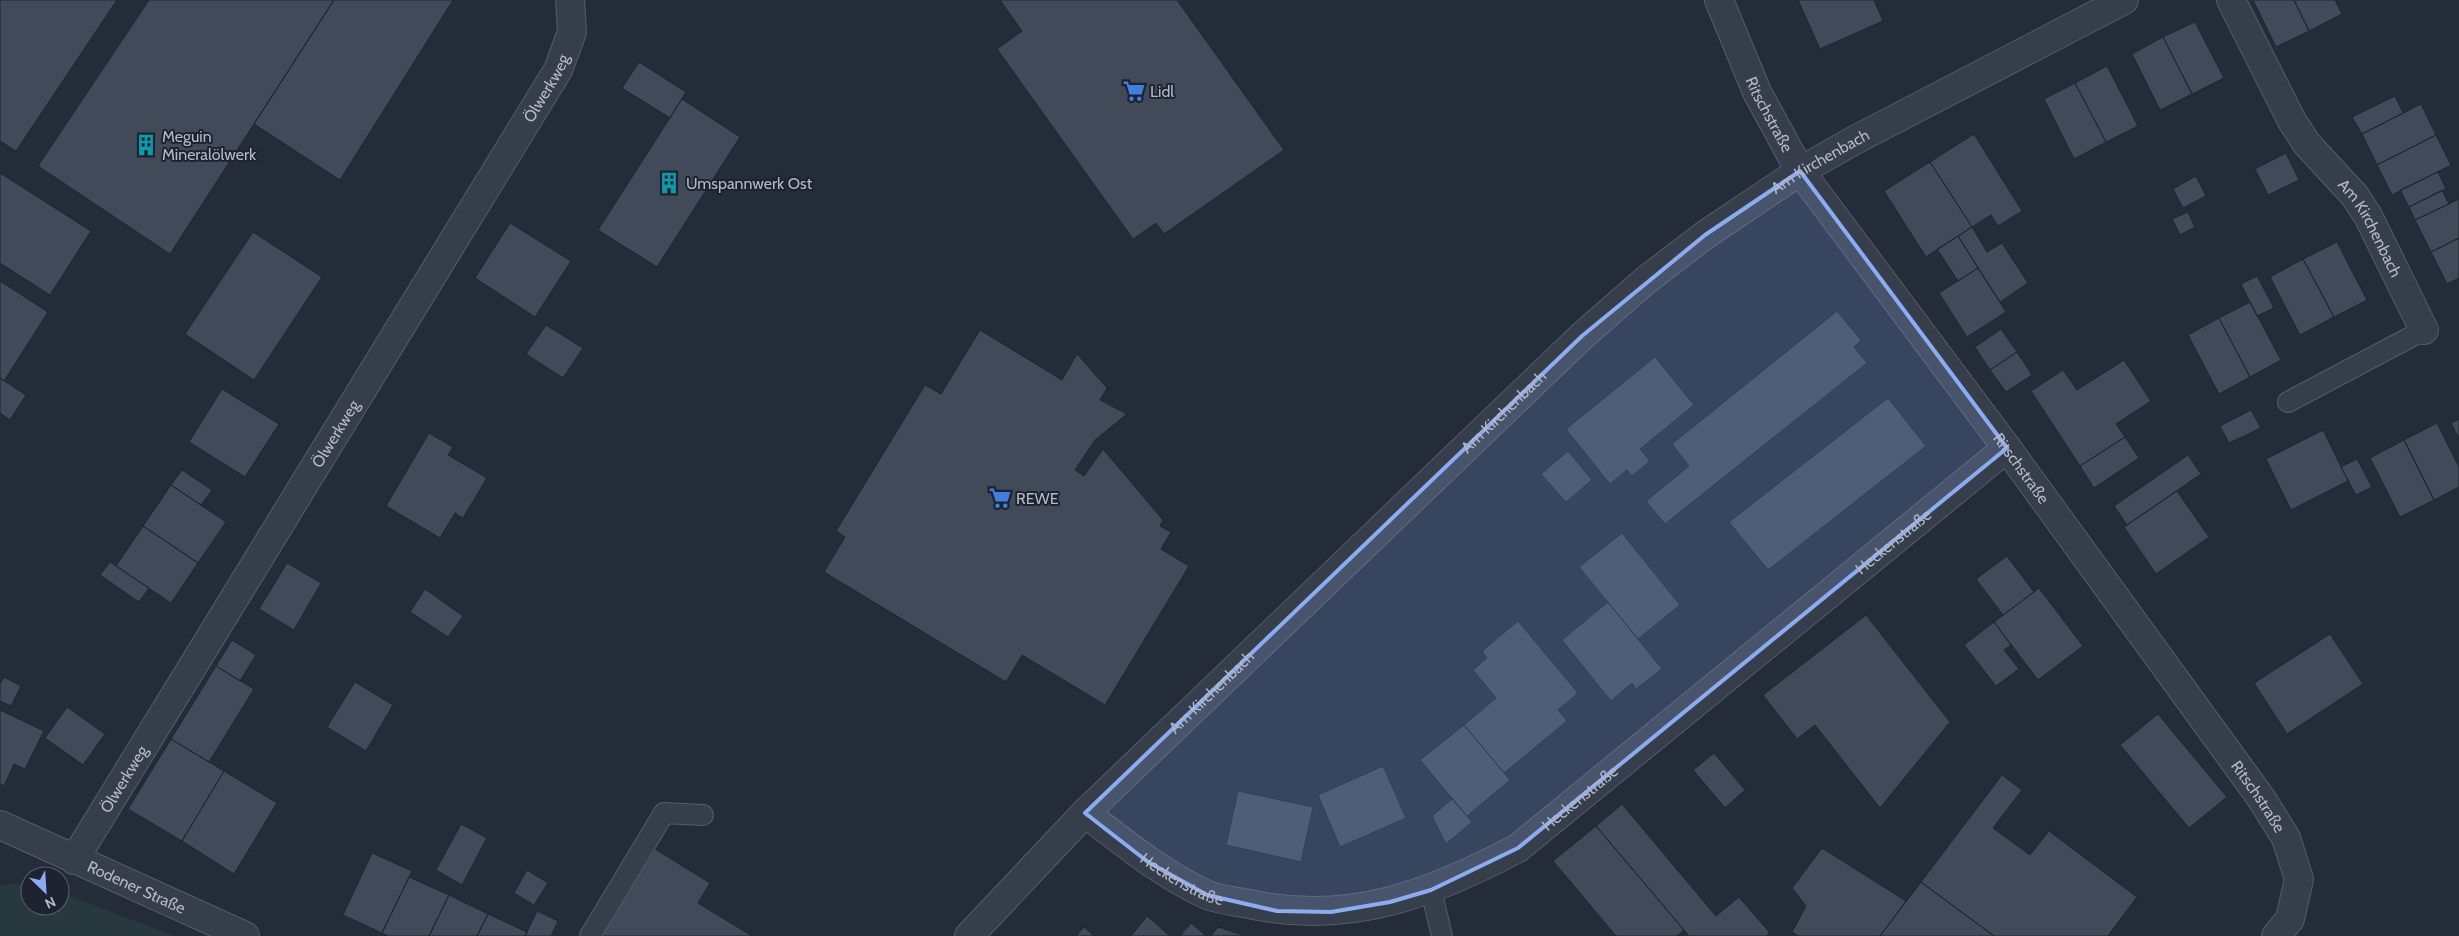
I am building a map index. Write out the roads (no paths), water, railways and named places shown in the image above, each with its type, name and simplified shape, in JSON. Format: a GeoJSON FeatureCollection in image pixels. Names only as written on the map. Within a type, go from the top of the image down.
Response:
{"type":"FeatureCollection","features":[{"type":"Feature","properties":{"kind":"street","name":"Ölwerkweg"},"geometry":{"type":"LineString","coordinates":[[74,860],[558,70],[572,32],[570,0]]}},
{"type":"Feature","properties":{"kind":"street","name":"Ritschstraße"},"geometry":{"type":"LineString","coordinates":[[1719,0],[1757,92],[1800,172],[2007,448],[2261,798],[2286,838],[2299,879],[2290,919],[2276,936]]}},
{"type":"Feature","properties":{"kind":"street","name":"Am Kirchenbach"},"geometry":{"type":"LineString","coordinates":[[969,936],[1085,813],[1582,336],[1646,280],[1705,235],[1800,172],[1864,136],[2124,0]]}},
{"type":"Feature","properties":{"kind":"street","name":"Am Kirchenbach"},"geometry":{"type":"LineString","coordinates":[[2231,0],[2292,121],[2307,144],[2355,196],[2368,216],[2424,330]]}},
{"type":"Feature","properties":{"kind":"street","name":"Heckenstraße"},"geometry":{"type":"LineString","coordinates":[[1085,813],[1148,862],[1207,895],[1224,899],[1278,911],[1331,912],[1390,902],[1431,890],[1472,873],[1518,848],[2007,448]]}},
{"type":"Feature","properties":{"kind":"street","name":"Rodener Straße"},"geometry":{"type":"LineString","coordinates":[[0,825],[245,936]]}},
{"type":"Feature","properties":{"kind":"lane","name":"Am Kirchenbach"},"geometry":{"type":"LineString","coordinates":[[2288,402],[2424,330]]}},
{"type":"Feature","properties":{"kind":"lane"},"geometry":{"type":"LineString","coordinates":[[590,936],[664,813],[703,815]]}},
{"type":"Feature","properties":{"kind":"lane"},"geometry":{"type":"LineString","coordinates":[[1431,890],[1442,936]]}},
{"type":"Feature","properties":{"kind":"place","name":"Lidl"},"geometry":{"type":"Point","coordinates":[1134,91]}},
{"type":"Feature","properties":{"kind":"place","name":"Meguin Mineralölwerk"},"geometry":{"type":"Point","coordinates":[146,145]}},
{"type":"Feature","properties":{"kind":"place","name":"Umspannwerk Ost"},"geometry":{"type":"Point","coordinates":[669,183]}},
{"type":"Feature","properties":{"kind":"place","name":"REWE"},"geometry":{"type":"Point","coordinates":[1000,498]}}]}
